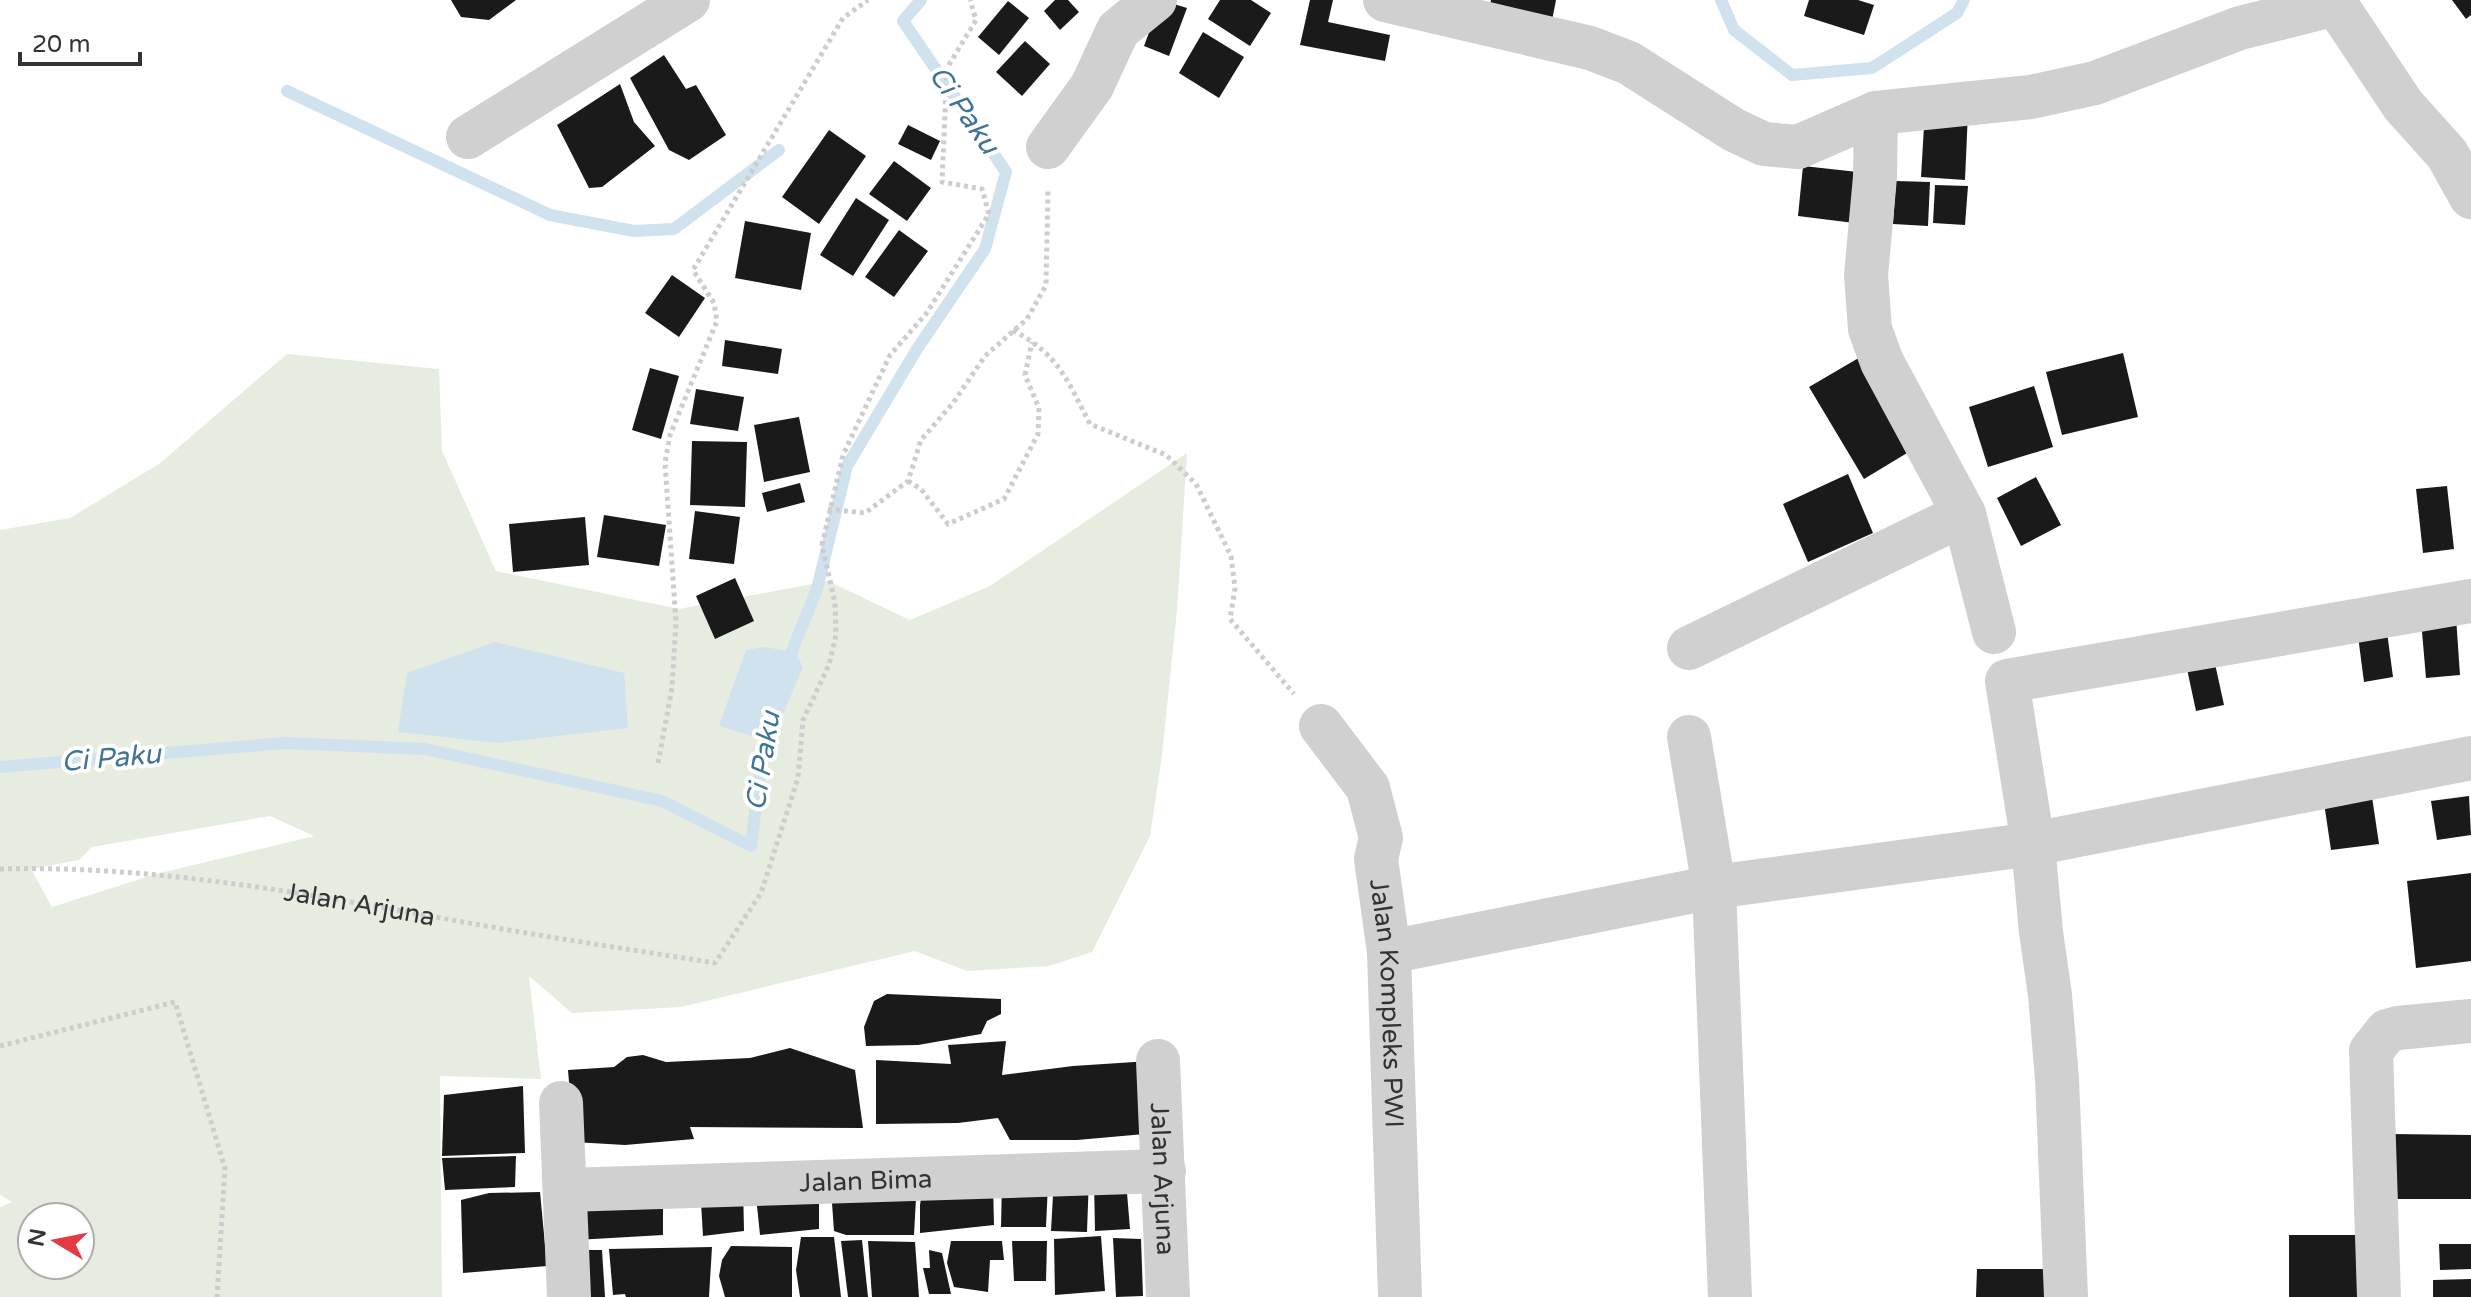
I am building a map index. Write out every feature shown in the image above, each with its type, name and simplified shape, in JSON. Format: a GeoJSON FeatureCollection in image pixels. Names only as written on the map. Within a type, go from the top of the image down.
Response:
{"type":"FeatureCollection","features":[{"type":"Feature","properties":{"kind":"street"},"geometry":{"type":"LineString","coordinates":[[468,137],[688,0]]}},
{"type":"Feature","properties":{"kind":"street"},"geometry":{"type":"LineString","coordinates":[[1048,147],[1092,86],[1118,30],[1155,0]]}},
{"type":"Feature","properties":{"kind":"street"},"geometry":{"type":"LineString","coordinates":[[1385,0],[1590,48],[1629,63],[1734,130],[1764,144],[1798,147],[1876,113],[2031,97],[2095,83],[2240,28],[2349,6],[2403,105],[2447,154],[2471,197]]}},
{"type":"Feature","properties":{"kind":"street"},"geometry":{"type":"LineString","coordinates":[[1876,113],[1875,177],[1866,275],[1870,329],[1882,362],[1964,514],[1994,632]]}},
{"type":"Feature","properties":{"kind":"street"},"geometry":{"type":"LineString","coordinates":[[1689,648],[1964,514]]}},
{"type":"Feature","properties":{"kind":"street"},"geometry":{"type":"LineString","coordinates":[[2066,1297],[2056,1065],[2033,844],[2007,681],[2471,601]]}},
{"type":"Feature","properties":{"kind":"street","name":"Jalan Kompleks PWI"},"geometry":{"type":"LineString","coordinates":[[1321,726],[1368,788],[1381,838],[1376,859],[1389,952],[1400,1297]]}},
{"type":"Feature","properties":{"kind":"street"},"geometry":{"type":"LineString","coordinates":[[1689,737],[1714,887],[1730,1297]]}},
{"type":"Feature","properties":{"kind":"street"},"geometry":{"type":"LineString","coordinates":[[1389,952],[1714,887],[2033,844],[2471,758]]}},
{"type":"Feature","properties":{"kind":"street"},"geometry":{"type":"LineString","coordinates":[[2379,1297],[2371,1051],[2387,1031],[2471,1021]]}},
{"type":"Feature","properties":{"kind":"street","name":"Jalan Arjuna"},"geometry":{"type":"LineString","coordinates":[[1158,1061],[1168,1297]]}},
{"type":"Feature","properties":{"kind":"street"},"geometry":{"type":"LineString","coordinates":[[561,1103],[569,1297]]}},
{"type":"Feature","properties":{"kind":"street","name":"Jalan Bima"},"geometry":{"type":"LineString","coordinates":[[566,1190],[1164,1171]]}},
{"type":"Feature","properties":{"kind":"path"},"geometry":{"type":"LineString","coordinates":[[658,763],[672,688],[676,622],[665,463],[670,435],[717,321],[714,303],[693,270],[843,18],[868,0]]}},
{"type":"Feature","properties":{"kind":"path"},"geometry":{"type":"LineString","coordinates":[[970,0],[976,20],[947,68],[942,182],[982,189],[989,214],[926,314],[890,355],[843,455],[828,509],[865,513],[908,481],[921,440],[953,403],[985,356],[1027,319],[1046,285],[1048,147]]}},
{"type":"Feature","properties":{"kind":"path"},"geometry":{"type":"LineString","coordinates":[[1013,330],[1032,341],[1060,366],[1090,424],[1166,455],[1196,484],[1231,556],[1235,588],[1230,619],[1321,726]]}},
{"type":"Feature","properties":{"kind":"path"},"geometry":{"type":"LineString","coordinates":[[908,481],[921,489],[948,524],[1004,499],[1038,434],[1039,408],[1025,375],[1032,341]]}},
{"type":"Feature","properties":{"kind":"path","name":"Jalan Arjuna"},"geometry":{"type":"LineString","coordinates":[[0,869],[156,874],[335,899],[715,963],[761,893],[798,778],[803,720],[829,665],[836,635],[835,603],[822,545],[828,509]]}},
{"type":"Feature","properties":{"kind":"path"},"geometry":{"type":"LineString","coordinates":[[0,1046],[175,1002],[225,1168],[217,1297]]}},
{"type":"Feature","properties":{"kind":"shaded area"},"geometry":{"type":"Polygon","coordinates":[[[287,354],[439,369],[442,451],[496,571],[679,609],[828,581],[910,620],[990,586],[1187,453],[1177,610],[1150,836],[1092,952],[1049,966],[967,971],[915,951],[681,1007],[572,1013],[529,976],[541,1079],[440,1076],[442,1297],[0,1297],[0,1207],[12,1202],[0,1195],[0,530],[70,518],[159,464],[287,354]],[[270,816],[92,847],[79,860],[31,869],[52,907],[156,874],[314,836],[270,816]]]}},
{"type":"Feature","properties":{"kind":"water"},"geometry":{"type":"Polygon","coordinates":[[[495,642],[624,673],[628,728],[498,743],[398,732],[407,673],[495,642]]]}},
{"type":"Feature","properties":{"kind":"water"},"geometry":{"type":"Polygon","coordinates":[[[764,647],[795,652],[803,667],[771,742],[719,726],[746,650],[764,647]]]}},
{"type":"Feature","properties":{"kind":"building"},"geometry":{"type":"Polygon","coordinates":[[[451,0],[516,0],[489,20],[461,17],[451,0]]]}},
{"type":"Feature","properties":{"kind":"building"},"geometry":{"type":"Polygon","coordinates":[[[1055,0],[1068,0],[1079,12],[1060,30],[1044,11],[1055,0]]]}},
{"type":"Feature","properties":{"kind":"building"},"geometry":{"type":"Polygon","coordinates":[[[1161,0],[1187,8],[1169,56],[1144,46],[1161,0]]]}},
{"type":"Feature","properties":{"kind":"building"},"geometry":{"type":"Polygon","coordinates":[[[1220,0],[1251,0],[1271,13],[1250,46],[1208,19],[1220,0]]]}},
{"type":"Feature","properties":{"kind":"building"},"geometry":{"type":"Polygon","coordinates":[[[1310,0],[1333,0],[1328,22],[1390,35],[1385,61],[1300,45],[1310,0]]]}},
{"type":"Feature","properties":{"kind":"building"},"geometry":{"type":"Polygon","coordinates":[[[1491,0],[1556,0],[1549,36],[1486,23],[1491,0]]]}},
{"type":"Feature","properties":{"kind":"building"},"geometry":{"type":"Polygon","coordinates":[[[1809,0],[1858,0],[1874,5],[1864,35],[1804,16],[1809,0]]]}},
{"type":"Feature","properties":{"kind":"building"},"geometry":{"type":"Polygon","coordinates":[[[2452,0],[2471,0],[2471,15],[2466,19],[2452,0]]]}},
{"type":"Feature","properties":{"kind":"building"},"geometry":{"type":"Polygon","coordinates":[[[1008,1],[1029,18],[999,55],[978,37],[1008,1]]]}},
{"type":"Feature","properties":{"kind":"building"},"geometry":{"type":"Polygon","coordinates":[[[1203,32],[1244,57],[1219,98],[1179,73],[1203,32]]]}},
{"type":"Feature","properties":{"kind":"building"},"geometry":{"type":"Polygon","coordinates":[[[1025,41],[1050,64],[1022,96],[996,72],[1025,41]]]}},
{"type":"Feature","properties":{"kind":"building"},"geometry":{"type":"Polygon","coordinates":[[[664,55],[686,89],[696,85],[726,135],[689,160],[669,150],[630,78],[664,55]]]}},
{"type":"Feature","properties":{"kind":"building"},"geometry":{"type":"Polygon","coordinates":[[[620,84],[634,122],[655,146],[602,187],[589,188],[557,125],[620,84]]]}},
{"type":"Feature","properties":{"kind":"building"},"geometry":{"type":"Polygon","coordinates":[[[1925,109],[1968,112],[1965,180],[1921,177],[1925,109]]]}},
{"type":"Feature","properties":{"kind":"building"},"geometry":{"type":"Polygon","coordinates":[[[908,125],[940,141],[931,160],[898,144],[908,125]]]}},
{"type":"Feature","properties":{"kind":"building"},"geometry":{"type":"Polygon","coordinates":[[[829,130],[866,156],[819,224],[782,197],[829,130]]]}},
{"type":"Feature","properties":{"kind":"building"},"geometry":{"type":"Polygon","coordinates":[[[894,161],[931,188],[907,221],[869,194],[894,161]]]}},
{"type":"Feature","properties":{"kind":"building"},"geometry":{"type":"Polygon","coordinates":[[[1803,166],[1867,173],[1862,224],[1798,216],[1803,166]]]}},
{"type":"Feature","properties":{"kind":"building"},"geometry":{"type":"Polygon","coordinates":[[[1896,181],[1930,182],[1928,226],[1893,224],[1896,181]]]}},
{"type":"Feature","properties":{"kind":"building"},"geometry":{"type":"Polygon","coordinates":[[[1935,185],[1968,186],[1965,225],[1933,223],[1935,185]]]}},
{"type":"Feature","properties":{"kind":"building"},"geometry":{"type":"Polygon","coordinates":[[[856,198],[889,220],[853,276],[820,255],[856,198]]]}},
{"type":"Feature","properties":{"kind":"building"},"geometry":{"type":"Polygon","coordinates":[[[745,221],[811,233],[801,290],[735,278],[745,221]]]}},
{"type":"Feature","properties":{"kind":"building"},"geometry":{"type":"Polygon","coordinates":[[[899,230],[928,251],[894,297],[865,277],[899,230]]]}},
{"type":"Feature","properties":{"kind":"building"},"geometry":{"type":"Polygon","coordinates":[[[672,275],[705,298],[679,337],[645,313],[672,275]]]}},
{"type":"Feature","properties":{"kind":"building"},"geometry":{"type":"Polygon","coordinates":[[[725,340],[782,349],[778,374],[722,366],[725,340]]]}},
{"type":"Feature","properties":{"kind":"building"},"geometry":{"type":"Polygon","coordinates":[[[2123,353],[2138,417],[2062,435],[2046,372],[2123,353]]]}},
{"type":"Feature","properties":{"kind":"building"},"geometry":{"type":"Polygon","coordinates":[[[1862,356],[1917,447],[1864,479],[1809,387],[1862,356]]]}},
{"type":"Feature","properties":{"kind":"building"},"geometry":{"type":"Polygon","coordinates":[[[650,368],[679,376],[661,439],[632,430],[650,368]]]}},
{"type":"Feature","properties":{"kind":"building"},"geometry":{"type":"Polygon","coordinates":[[[2034,386],[2053,447],[1988,467],[1969,407],[2034,386]]]}},
{"type":"Feature","properties":{"kind":"building"},"geometry":{"type":"Polygon","coordinates":[[[696,389],[744,397],[738,431],[690,424],[696,389]]]}},
{"type":"Feature","properties":{"kind":"building"},"geometry":{"type":"Polygon","coordinates":[[[799,417],[810,472],[764,482],[754,425],[799,417]]]}},
{"type":"Feature","properties":{"kind":"building"},"geometry":{"type":"Polygon","coordinates":[[[692,441],[747,442],[745,507],[690,505],[692,441]]]}},
{"type":"Feature","properties":{"kind":"building"},"geometry":{"type":"Polygon","coordinates":[[[1848,474],[1873,533],[1808,562],[1783,504],[1848,474]]]}},
{"type":"Feature","properties":{"kind":"building"},"geometry":{"type":"Polygon","coordinates":[[[2036,477],[2061,525],[2021,546],[1997,498],[2036,477]]]}},
{"type":"Feature","properties":{"kind":"building"},"geometry":{"type":"Polygon","coordinates":[[[800,483],[805,502],[767,512],[762,493],[800,483]]]}},
{"type":"Feature","properties":{"kind":"building"},"geometry":{"type":"Polygon","coordinates":[[[2447,486],[2454,549],[2423,553],[2416,489],[2447,486]]]}},
{"type":"Feature","properties":{"kind":"building"},"geometry":{"type":"Polygon","coordinates":[[[695,511],[740,517],[734,564],[689,559],[695,511]]]}},
{"type":"Feature","properties":{"kind":"building"},"geometry":{"type":"Polygon","coordinates":[[[604,515],[666,525],[659,566],[597,557],[604,515]]]}},
{"type":"Feature","properties":{"kind":"building"},"geometry":{"type":"Polygon","coordinates":[[[585,517],[589,565],[513,572],[509,524],[585,517]]]}},
{"type":"Feature","properties":{"kind":"building"},"geometry":{"type":"Polygon","coordinates":[[[735,578],[754,621],[715,639],[696,596],[735,578]]]}},
{"type":"Feature","properties":{"kind":"building"},"geometry":{"type":"Polygon","coordinates":[[[2456,617],[2460,675],[2426,678],[2421,620],[2456,617]]]}},
{"type":"Feature","properties":{"kind":"building"},"geometry":{"type":"Polygon","coordinates":[[[2387,632],[2393,677],[2364,682],[2358,636],[2387,632]]]}},
{"type":"Feature","properties":{"kind":"building"},"geometry":{"type":"Polygon","coordinates":[[[2212,650],[2224,705],[2196,711],[2184,655],[2212,650]]]}},
{"type":"Feature","properties":{"kind":"building"},"geometry":{"type":"Polygon","coordinates":[[[2371,790],[2379,844],[2331,850],[2323,796],[2371,790]]]}},
{"type":"Feature","properties":{"kind":"building"},"geometry":{"type":"Polygon","coordinates":[[[2469,796],[2471,835],[2437,840],[2431,801],[2469,796]]]}},
{"type":"Feature","properties":{"kind":"building"},"geometry":{"type":"Polygon","coordinates":[[[2471,873],[2471,961],[2416,968],[2407,881],[2471,873]]]}},
{"type":"Feature","properties":{"kind":"building"},"geometry":{"type":"Polygon","coordinates":[[[887,994],[1001,999],[1001,1014],[987,1021],[981,1034],[918,1045],[866,1046],[864,1027],[874,1001],[887,994]]]}},
{"type":"Feature","properties":{"kind":"building"},"geometry":{"type":"Polygon","coordinates":[[[1006,1041],[1002,1075],[1150,1061],[1156,1133],[1077,1140],[1010,1140],[998,1118],[958,1123],[876,1124],[876,1060],[951,1064],[948,1045],[1006,1041]]]}},
{"type":"Feature","properties":{"kind":"building"},"geometry":{"type":"Polygon","coordinates":[[[790,1048],[855,1070],[863,1128],[690,1127],[694,1139],[625,1145],[574,1142],[568,1070],[614,1067],[627,1057],[643,1055],[666,1062],[750,1058],[790,1048]]]}},
{"type":"Feature","properties":{"kind":"building"},"geometry":{"type":"Polygon","coordinates":[[[523,1086],[525,1153],[442,1156],[444,1095],[523,1086]]]}},
{"type":"Feature","properties":{"kind":"building"},"geometry":{"type":"Polygon","coordinates":[[[2392,1134],[2471,1135],[2471,1199],[2391,1199],[2392,1134]]]}},
{"type":"Feature","properties":{"kind":"building"},"geometry":{"type":"Polygon","coordinates":[[[516,1156],[515,1187],[445,1190],[442,1158],[516,1156]]]}},
{"type":"Feature","properties":{"kind":"building"},"geometry":{"type":"Polygon","coordinates":[[[1054,1177],[1089,1177],[1087,1232],[1051,1231],[1054,1177]]]}},
{"type":"Feature","properties":{"kind":"building"},"geometry":{"type":"Polygon","coordinates":[[[917,1180],[914,1235],[846,1235],[834,1231],[831,1189],[917,1180]]]}},
{"type":"Feature","properties":{"kind":"building"},"geometry":{"type":"Polygon","coordinates":[[[1094,1181],[1126,1181],[1130,1229],[1095,1231],[1094,1181]]]}},
{"type":"Feature","properties":{"kind":"building"},"geometry":{"type":"Polygon","coordinates":[[[993,1183],[994,1225],[920,1233],[923,1184],[993,1183]]]}},
{"type":"Feature","properties":{"kind":"building"},"geometry":{"type":"Polygon","coordinates":[[[1002,1183],[1048,1184],[1046,1227],[1001,1227],[1002,1183]]]}},
{"type":"Feature","properties":{"kind":"building"},"geometry":{"type":"Polygon","coordinates":[[[743,1185],[744,1231],[703,1236],[700,1186],[743,1185]]]}},
{"type":"Feature","properties":{"kind":"building"},"geometry":{"type":"Polygon","coordinates":[[[654,1190],[663,1209],[663,1235],[576,1240],[573,1195],[654,1190]]]}},
{"type":"Feature","properties":{"kind":"building"},"geometry":{"type":"Polygon","coordinates":[[[540,1192],[547,1266],[463,1273],[461,1200],[489,1193],[540,1192]]]}},
{"type":"Feature","properties":{"kind":"building"},"geometry":{"type":"Polygon","coordinates":[[[819,1194],[819,1229],[760,1235],[756,1196],[819,1194]]]}},
{"type":"Feature","properties":{"kind":"building"},"geometry":{"type":"Polygon","coordinates":[[[2289,1235],[2359,1235],[2358,1297],[2289,1297],[2289,1235]]]}},
{"type":"Feature","properties":{"kind":"building"},"geometry":{"type":"Polygon","coordinates":[[[1101,1236],[1105,1291],[1055,1295],[1054,1239],[1101,1236]]]}},
{"type":"Feature","properties":{"kind":"building"},"geometry":{"type":"Polygon","coordinates":[[[801,1237],[834,1237],[841,1297],[800,1297],[796,1270],[801,1237]]]}},
{"type":"Feature","properties":{"kind":"building"},"geometry":{"type":"Polygon","coordinates":[[[1113,1238],[1141,1239],[1143,1296],[1116,1297],[1113,1238]]]}},
{"type":"Feature","properties":{"kind":"building"},"geometry":{"type":"Polygon","coordinates":[[[862,1240],[868,1297],[848,1297],[841,1241],[862,1240]]]}},
{"type":"Feature","properties":{"kind":"building"},"geometry":{"type":"Polygon","coordinates":[[[868,1241],[915,1242],[919,1297],[872,1297],[868,1241]]]}},
{"type":"Feature","properties":{"kind":"building"},"geometry":{"type":"Polygon","coordinates":[[[951,1241],[1002,1241],[1004,1260],[990,1260],[988,1292],[954,1287],[947,1263],[951,1241]]]}},
{"type":"Feature","properties":{"kind":"building"},"geometry":{"type":"Polygon","coordinates":[[[1012,1241],[1047,1241],[1046,1281],[1014,1281],[1012,1241]]]}},
{"type":"Feature","properties":{"kind":"building"},"geometry":{"type":"Polygon","coordinates":[[[2439,1244],[2471,1244],[2471,1269],[2440,1270],[2439,1244]]]}},
{"type":"Feature","properties":{"kind":"building"},"geometry":{"type":"Polygon","coordinates":[[[731,1246],[792,1247],[792,1297],[725,1297],[719,1276],[722,1260],[731,1246]]]}},
{"type":"Feature","properties":{"kind":"building"},"geometry":{"type":"Polygon","coordinates":[[[712,1247],[709,1297],[613,1295],[609,1249],[712,1247]]]}},
{"type":"Feature","properties":{"kind":"building"},"geometry":{"type":"Polygon","coordinates":[[[582,1250],[602,1250],[605,1297],[583,1297],[582,1250]]]}},
{"type":"Feature","properties":{"kind":"building"},"geometry":{"type":"Polygon","coordinates":[[[929,1250],[942,1253],[951,1294],[929,1294],[923,1268],[930,1268],[929,1250]]]}},
{"type":"Feature","properties":{"kind":"building"},"geometry":{"type":"Polygon","coordinates":[[[1977,1269],[2046,1269],[2046,1297],[1976,1297],[1977,1269]]]}},
{"type":"Feature","properties":{"kind":"building"},"geometry":{"type":"Polygon","coordinates":[[[2471,1279],[2471,1297],[2433,1297],[2433,1280],[2471,1279]]]}},
{"type":"Feature","properties":{"kind":"waterway","name":"Ci Paku"},"geometry":{"type":"LineString","coordinates":[[786,666],[817,589],[847,466],[917,349],[985,249],[1006,172],[903,21],[921,0]]}},
{"type":"Feature","properties":{"kind":"waterway","name":"Ci Paku"},"geometry":{"type":"LineString","coordinates":[[1721,0],[1734,30],[1792,75],[1872,68],[1957,13],[1964,0]]}},
{"type":"Feature","properties":{"kind":"waterway"},"geometry":{"type":"LineString","coordinates":[[287,91],[550,215],[634,231],[674,229],[779,150]]}},
{"type":"Feature","properties":{"kind":"waterway","name":"Ci Paku"},"geometry":{"type":"LineString","coordinates":[[0,767],[285,743],[425,749],[662,801],[751,846],[766,724]]}}]}
